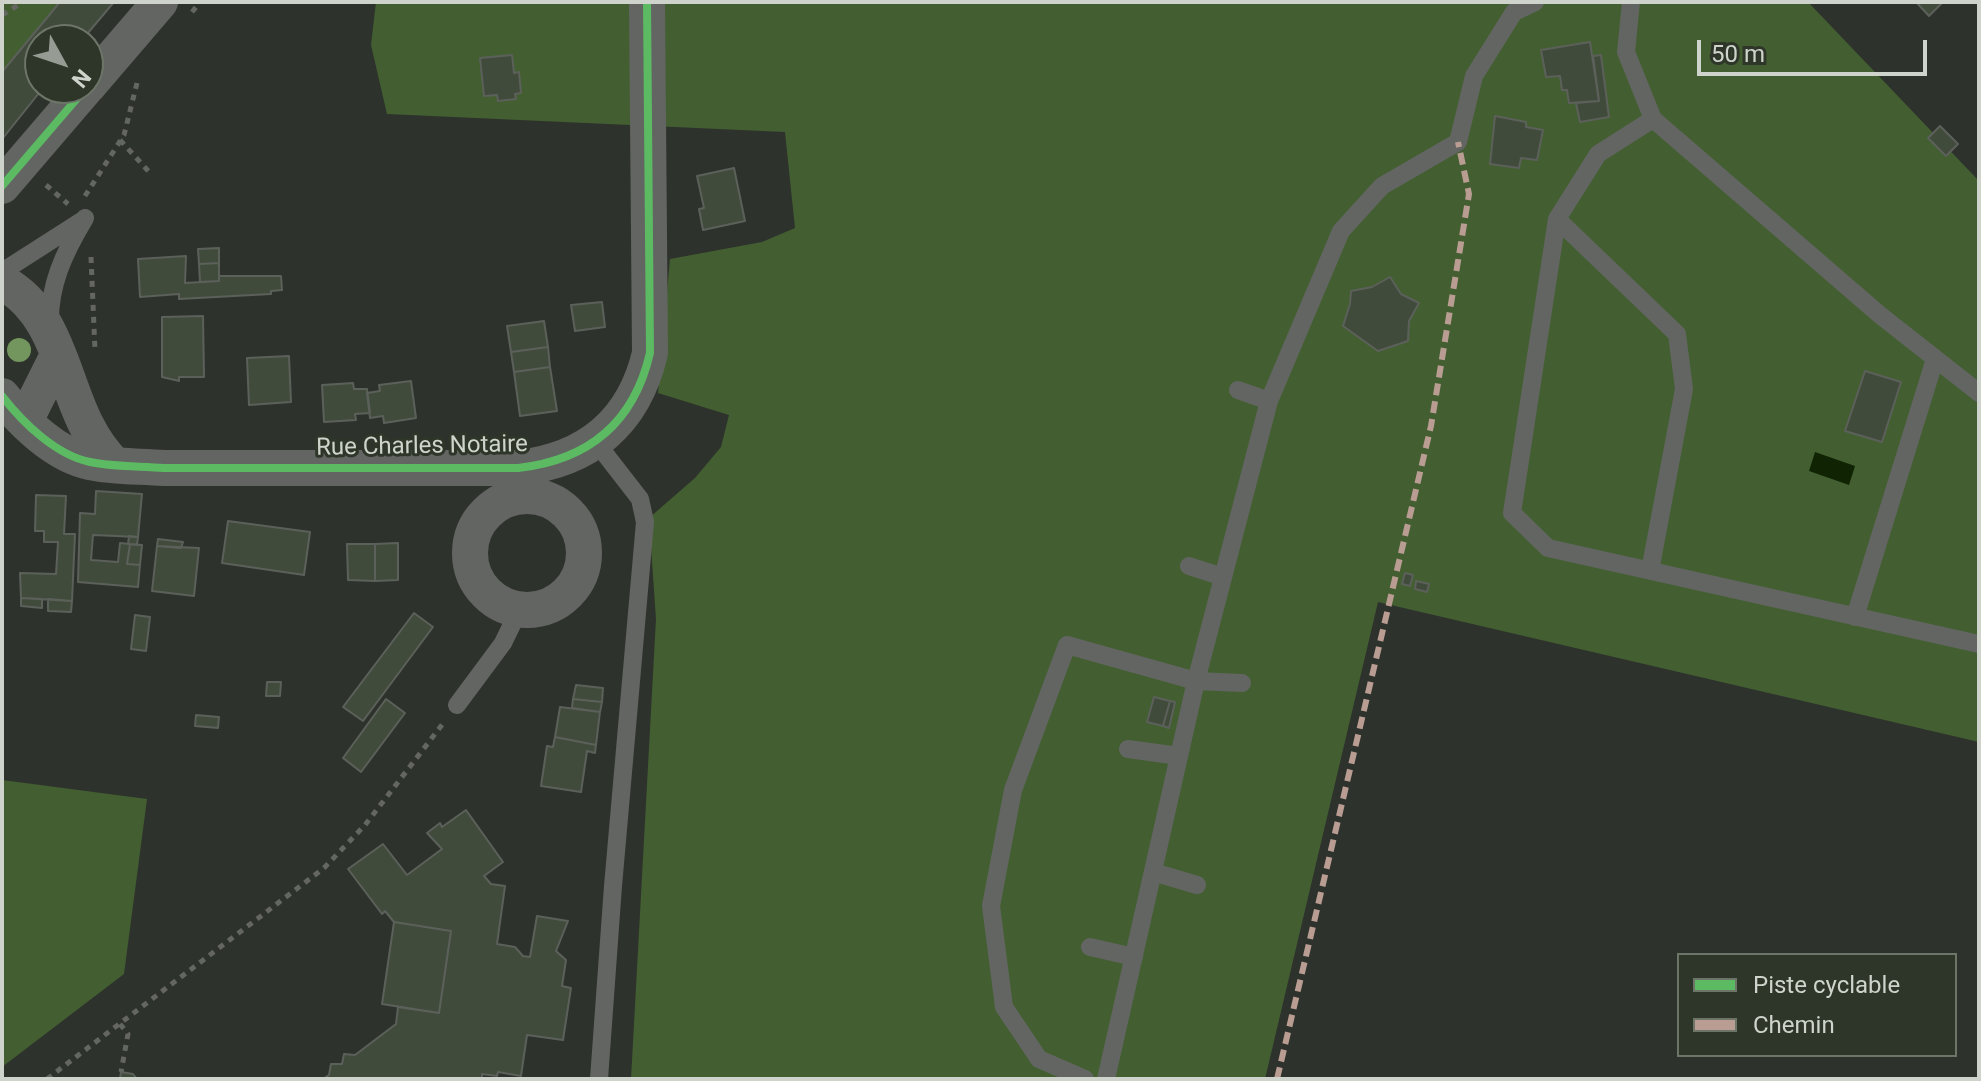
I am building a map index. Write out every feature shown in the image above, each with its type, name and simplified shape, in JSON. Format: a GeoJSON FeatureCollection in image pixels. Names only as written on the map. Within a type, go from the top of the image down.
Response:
{"type":"FeatureCollection","features":[{"type":"Feature","properties":{"kind":"street","name":"Rue Charles Notaire"},"geometry":{"type":"LineString","coordinates":[[14,408],[49,442],[75,457],[115,465],[400,469],[534,481],[595,441],[619,421],[645,375],[650,353],[647,2]]}},
{"type":"Feature","properties":{"kind":"street"},"geometry":{"type":"LineString","coordinates":[[104,72],[176,7]]}},
{"type":"Feature","properties":{"kind":"street"},"geometry":{"type":"LineString","coordinates":[[2,186],[72,104]]}},
{"type":"Feature","properties":{"kind":"street"},"geometry":{"type":"LineString","coordinates":[[2,282],[30,302],[54,344],[91,438],[115,465]]}},
{"type":"Feature","properties":{"kind":"street"},"geometry":{"type":"LineString","coordinates":[[14,408],[54,344]]}},
{"type":"Feature","properties":{"kind":"street"},"geometry":{"type":"LineString","coordinates":[[534,481],[551,501],[572,518],[581,533],[583,560],[578,578],[561,599],[537,610],[519,610],[494,601],[481,588],[472,572],[470,546],[479,521],[492,508],[534,481]]}},
{"type":"Feature","properties":{"kind":"lane"},"geometry":{"type":"LineString","coordinates":[[1106,1079],[1196,681],[1269,401],[1341,231],[1382,186],[1458,142],[1474,76],[1514,12],[1535,2]]}},
{"type":"Feature","properties":{"kind":"lane"},"geometry":{"type":"LineString","coordinates":[[1631,2],[1626,52],[1653,119],[1868,305],[1979,393]]}},
{"type":"Feature","properties":{"kind":"lane"},"geometry":{"type":"LineString","coordinates":[[1653,119],[1598,154],[1557,219],[1512,513],[1548,548],[1979,644]]}},
{"type":"Feature","properties":{"kind":"lane"},"geometry":{"type":"LineString","coordinates":[[2,272],[85,218]]}},
{"type":"Feature","properties":{"kind":"lane"},"geometry":{"type":"LineString","coordinates":[[54,344],[49,312],[62,257],[85,218]]}},
{"type":"Feature","properties":{"kind":"lane"},"geometry":{"type":"LineString","coordinates":[[1557,219],[1677,334],[1684,389],[1650,571]]}},
{"type":"Feature","properties":{"kind":"lane"},"geometry":{"type":"LineString","coordinates":[[1855,617],[1935,359]]}},
{"type":"Feature","properties":{"kind":"lane"},"geometry":{"type":"LineString","coordinates":[[1238,390],[1269,401]]}},
{"type":"Feature","properties":{"kind":"lane"},"geometry":{"type":"LineString","coordinates":[[595,441],[640,499],[645,522],[599,1079]]}},
{"type":"Feature","properties":{"kind":"lane"},"geometry":{"type":"LineString","coordinates":[[1189,566],[1223,577]]}},
{"type":"Feature","properties":{"kind":"lane"},"geometry":{"type":"LineString","coordinates":[[457,705],[503,643],[519,610]]}},
{"type":"Feature","properties":{"kind":"lane"},"geometry":{"type":"LineString","coordinates":[[1085,1079],[1039,1059],[1004,1007],[991,906],[1013,790],[1067,645],[1196,681],[1242,683]]}},
{"type":"Feature","properties":{"kind":"lane"},"geometry":{"type":"LineString","coordinates":[[1128,749],[1179,756]]}},
{"type":"Feature","properties":{"kind":"lane"},"geometry":{"type":"LineString","coordinates":[[1153,872],[1197,885]]}},
{"type":"Feature","properties":{"kind":"lane"},"geometry":{"type":"LineString","coordinates":[[1090,947],[1134,957]]}},
{"type":"Feature","properties":{"kind":"path"},"geometry":{"type":"LineString","coordinates":[[2,15],[23,2]]}},
{"type":"Feature","properties":{"kind":"path"},"geometry":{"type":"LineString","coordinates":[[176,7],[200,2]]}},
{"type":"Feature","properties":{"kind":"path"},"geometry":{"type":"LineString","coordinates":[[83,199],[120,140],[138,78],[147,67]]}},
{"type":"Feature","properties":{"kind":"path"},"geometry":{"type":"LineString","coordinates":[[120,140],[151,174]]}},
{"type":"Feature","properties":{"kind":"path"},"geometry":{"type":"LineString","coordinates":[[85,218],[90,232],[96,365]]}},
{"type":"Feature","properties":{"kind":"path"},"geometry":{"type":"LineString","coordinates":[[47,1079],[324,868],[365,825],[457,705]]}},
{"type":"Feature","properties":{"kind":"path"},"geometry":{"type":"LineString","coordinates":[[120,1024],[128,1034],[121,1072]]}},
{"type":"Feature","properties":{"kind":"shaded area"},"geometry":{"type":"Polygon","coordinates":[[[2,2],[60,2],[42,24],[24,24],[24,45],[2,72],[2,2]]]}},
{"type":"Feature","properties":{"kind":"shaded area"},"geometry":{"type":"Polygon","coordinates":[[[376,2],[1808,2],[1979,181],[1979,742],[1378,602],[1265,1079],[631,1079],[656,619],[649,518],[695,478],[721,447],[729,415],[658,393],[670,259],[762,242],[795,228],[785,132],[387,114],[371,45],[376,2]]]}},
{"type":"Feature","properties":{"kind":"shaded area"},"geometry":{"type":"Polygon","coordinates":[[[1815,452],[1855,466],[1849,485],[1809,471],[1815,452]]]}},
{"type":"Feature","properties":{"kind":"shaded area"},"geometry":{"type":"Polygon","coordinates":[[[2,780],[147,799],[124,974],[2,1067],[2,780]]]}},
{"type":"Feature","properties":{"kind":"building"},"geometry":{"type":"Polygon","coordinates":[[[60,2],[114,2],[95,24],[42,24],[60,2]]]}},
{"type":"Feature","properties":{"kind":"building"},"geometry":{"type":"Polygon","coordinates":[[[1916,2],[1943,2],[1929,16],[1916,2]]]}},
{"type":"Feature","properties":{"kind":"building"},"geometry":{"type":"Polygon","coordinates":[[[1590,42],[1599,101],[1569,103],[1567,90],[1562,90],[1560,76],[1546,77],[1541,50],[1590,42]]]}},
{"type":"Feature","properties":{"kind":"building"},"geometry":{"type":"Polygon","coordinates":[[[24,45],[24,104],[30,104],[3,138],[2,72],[24,45]]]}},
{"type":"Feature","properties":{"kind":"building"},"geometry":{"type":"Polygon","coordinates":[[[512,55],[514,73],[519,72],[521,93],[515,94],[516,99],[498,101],[497,95],[484,96],[480,58],[512,55]]]}},
{"type":"Feature","properties":{"kind":"building"},"geometry":{"type":"Polygon","coordinates":[[[1601,55],[1609,117],[1580,122],[1576,103],[1599,101],[1593,56],[1601,55]]]}},
{"type":"Feature","properties":{"kind":"building"},"geometry":{"type":"Polygon","coordinates":[[[1495,116],[1526,122],[1526,127],[1543,130],[1537,160],[1521,158],[1519,168],[1490,164],[1495,116]]]}},
{"type":"Feature","properties":{"kind":"building"},"geometry":{"type":"Polygon","coordinates":[[[1940,126],[1958,144],[1946,156],[1928,138],[1940,126]]]}},
{"type":"Feature","properties":{"kind":"building"},"geometry":{"type":"Polygon","coordinates":[[[734,168],[745,221],[703,230],[699,209],[704,208],[697,176],[734,168]]]}},
{"type":"Feature","properties":{"kind":"building"},"geometry":{"type":"Polygon","coordinates":[[[219,248],[219,263],[199,264],[198,249],[219,248]]]}},
{"type":"Feature","properties":{"kind":"building"},"geometry":{"type":"Polygon","coordinates":[[[186,256],[185,283],[219,281],[219,276],[281,276],[282,290],[271,291],[271,294],[179,299],[179,294],[140,297],[138,259],[186,256]]]}},
{"type":"Feature","properties":{"kind":"building"},"geometry":{"type":"Polygon","coordinates":[[[219,263],[219,281],[200,282],[199,264],[219,263]]]}},
{"type":"Feature","properties":{"kind":"building"},"geometry":{"type":"Polygon","coordinates":[[[1390,277],[1401,294],[1419,303],[1409,321],[1408,341],[1378,351],[1343,326],[1351,291],[1372,287],[1390,277]]]}},
{"type":"Feature","properties":{"kind":"building"},"geometry":{"type":"Polygon","coordinates":[[[602,302],[605,327],[575,331],[571,305],[602,302]]]}},
{"type":"Feature","properties":{"kind":"building"},"geometry":{"type":"Polygon","coordinates":[[[203,316],[204,377],[179,377],[179,381],[162,377],[162,317],[203,316]]]}},
{"type":"Feature","properties":{"kind":"building"},"geometry":{"type":"Polygon","coordinates":[[[544,321],[548,347],[511,352],[507,326],[544,321]]]}},
{"type":"Feature","properties":{"kind":"building"},"geometry":{"type":"Polygon","coordinates":[[[548,347],[550,367],[514,372],[511,352],[548,347]]]}},
{"type":"Feature","properties":{"kind":"building"},"geometry":{"type":"Polygon","coordinates":[[[289,356],[291,402],[249,405],[247,358],[289,356]]]}},
{"type":"Feature","properties":{"kind":"building"},"geometry":{"type":"Polygon","coordinates":[[[550,367],[557,411],[520,416],[514,372],[550,367]]]}},
{"type":"Feature","properties":{"kind":"building"},"geometry":{"type":"Polygon","coordinates":[[[1865,371],[1901,382],[1882,442],[1845,431],[1865,371]]]}},
{"type":"Feature","properties":{"kind":"building"},"geometry":{"type":"Polygon","coordinates":[[[411,381],[416,418],[384,423],[383,416],[370,418],[367,393],[380,391],[379,385],[411,381]]]}},
{"type":"Feature","properties":{"kind":"building"},"geometry":{"type":"Polygon","coordinates":[[[353,383],[354,389],[367,389],[370,413],[355,414],[356,420],[324,422],[322,385],[353,383]]]}},
{"type":"Feature","properties":{"kind":"building"},"geometry":{"type":"Polygon","coordinates":[[[96,491],[142,494],[138,537],[93,535],[91,560],[118,562],[120,543],[130,544],[127,564],[140,565],[138,587],[78,582],[80,513],[95,514],[96,491]]]}},
{"type":"Feature","properties":{"kind":"building"},"geometry":{"type":"Polygon","coordinates":[[[36,495],[66,496],[64,534],[75,534],[72,601],[21,598],[20,573],[56,574],[58,542],[44,542],[44,531],[35,531],[36,495]]]}},
{"type":"Feature","properties":{"kind":"building"},"geometry":{"type":"Polygon","coordinates":[[[228,521],[310,532],[304,575],[222,563],[228,521]]]}},
{"type":"Feature","properties":{"kind":"building"},"geometry":{"type":"Polygon","coordinates":[[[129,536],[138,537],[137,545],[128,544],[129,536]]]}},
{"type":"Feature","properties":{"kind":"building"},"geometry":{"type":"Polygon","coordinates":[[[158,539],[183,542],[181,548],[157,546],[158,539]]]}},
{"type":"Feature","properties":{"kind":"building"},"geometry":{"type":"Polygon","coordinates":[[[398,543],[398,580],[375,581],[375,544],[398,543]]]}},
{"type":"Feature","properties":{"kind":"building"},"geometry":{"type":"Polygon","coordinates":[[[130,544],[142,545],[140,565],[127,564],[130,544]]]}},
{"type":"Feature","properties":{"kind":"building"},"geometry":{"type":"Polygon","coordinates":[[[347,544],[375,544],[375,581],[348,580],[347,544]]]}},
{"type":"Feature","properties":{"kind":"building"},"geometry":{"type":"Polygon","coordinates":[[[157,546],[199,548],[194,596],[152,591],[157,546]]]}},
{"type":"Feature","properties":{"kind":"building"},"geometry":{"type":"Polygon","coordinates":[[[1405,573],[1413,575],[1410,586],[1402,584],[1405,573]]]}},
{"type":"Feature","properties":{"kind":"building"},"geometry":{"type":"Polygon","coordinates":[[[1416,581],[1429,584],[1427,592],[1415,589],[1416,581]]]}},
{"type":"Feature","properties":{"kind":"building"},"geometry":{"type":"Polygon","coordinates":[[[21,598],[42,599],[42,608],[21,606],[21,598]]]}},
{"type":"Feature","properties":{"kind":"building"},"geometry":{"type":"Polygon","coordinates":[[[48,599],[72,601],[71,612],[48,611],[48,599]]]}},
{"type":"Feature","properties":{"kind":"building"},"geometry":{"type":"Polygon","coordinates":[[[414,613],[433,627],[363,721],[343,707],[414,613]]]}},
{"type":"Feature","properties":{"kind":"building"},"geometry":{"type":"Polygon","coordinates":[[[135,615],[150,617],[146,651],[131,649],[135,615]]]}},
{"type":"Feature","properties":{"kind":"building"},"geometry":{"type":"Polygon","coordinates":[[[267,682],[281,682],[280,696],[266,696],[267,682]]]}},
{"type":"Feature","properties":{"kind":"building"},"geometry":{"type":"Polygon","coordinates":[[[576,685],[603,688],[602,702],[573,699],[576,685]]]}},
{"type":"Feature","properties":{"kind":"building"},"geometry":{"type":"Polygon","coordinates":[[[1154,697],[1170,701],[1163,726],[1147,722],[1154,697]]]}},
{"type":"Feature","properties":{"kind":"building"},"geometry":{"type":"Polygon","coordinates":[[[386,699],[405,713],[361,772],[343,758],[386,699]]]}},
{"type":"Feature","properties":{"kind":"building"},"geometry":{"type":"Polygon","coordinates":[[[573,699],[602,702],[600,712],[572,708],[573,699]]]}},
{"type":"Feature","properties":{"kind":"building"},"geometry":{"type":"Polygon","coordinates":[[[1170,701],[1175,702],[1169,728],[1163,726],[1170,701]]]}},
{"type":"Feature","properties":{"kind":"building"},"geometry":{"type":"Polygon","coordinates":[[[560,707],[600,712],[596,745],[555,737],[560,707]]]}},
{"type":"Feature","properties":{"kind":"building"},"geometry":{"type":"Polygon","coordinates":[[[196,715],[219,717],[218,728],[195,726],[196,715]]]}},
{"type":"Feature","properties":{"kind":"building"},"geometry":{"type":"Polygon","coordinates":[[[555,737],[596,745],[595,753],[587,751],[581,792],[541,786],[547,746],[553,747],[555,737]]]}},
{"type":"Feature","properties":{"kind":"building"},"geometry":{"type":"Polygon","coordinates":[[[466,810],[503,862],[484,876],[491,884],[505,886],[497,944],[515,947],[523,956],[530,957],[537,916],[568,921],[556,951],[566,960],[562,986],[571,988],[563,1040],[527,1035],[521,1076],[498,1072],[497,1076],[482,1074],[482,1079],[323,1079],[329,1075],[331,1064],[342,1064],[344,1054],[355,1055],[396,1024],[398,1007],[439,1013],[451,931],[394,922],[385,911],[382,914],[348,869],[383,844],[407,875],[442,849],[427,833],[440,823],[442,827],[466,810]]]}},
{"type":"Feature","properties":{"kind":"building"},"geometry":{"type":"Polygon","coordinates":[[[394,922],[451,931],[439,1013],[382,1004],[394,922]]]}},
{"type":"Feature","properties":{"kind":"building"},"geometry":{"type":"Polygon","coordinates":[[[121,1072],[133,1074],[137,1079],[120,1079],[121,1072]]]}},
{"type":"Feature","properties":{"kind":"marked path"},"geometry":{"type":"LineString","coordinates":[[1277,1079],[1431,426],[1469,194],[1458,142]]}},
{"type":"Feature","properties":{"kind":"cycle path"},"geometry":{"type":"LineString","coordinates":[[2,396],[30,427],[65,453],[90,462],[118,466],[518,468],[543,464],[587,446],[620,418],[633,399],[650,353],[647,2]]}},
{"type":"Feature","properties":{"kind":"cycle path"},"geometry":{"type":"LineString","coordinates":[[2,186],[72,104]]}}]}
